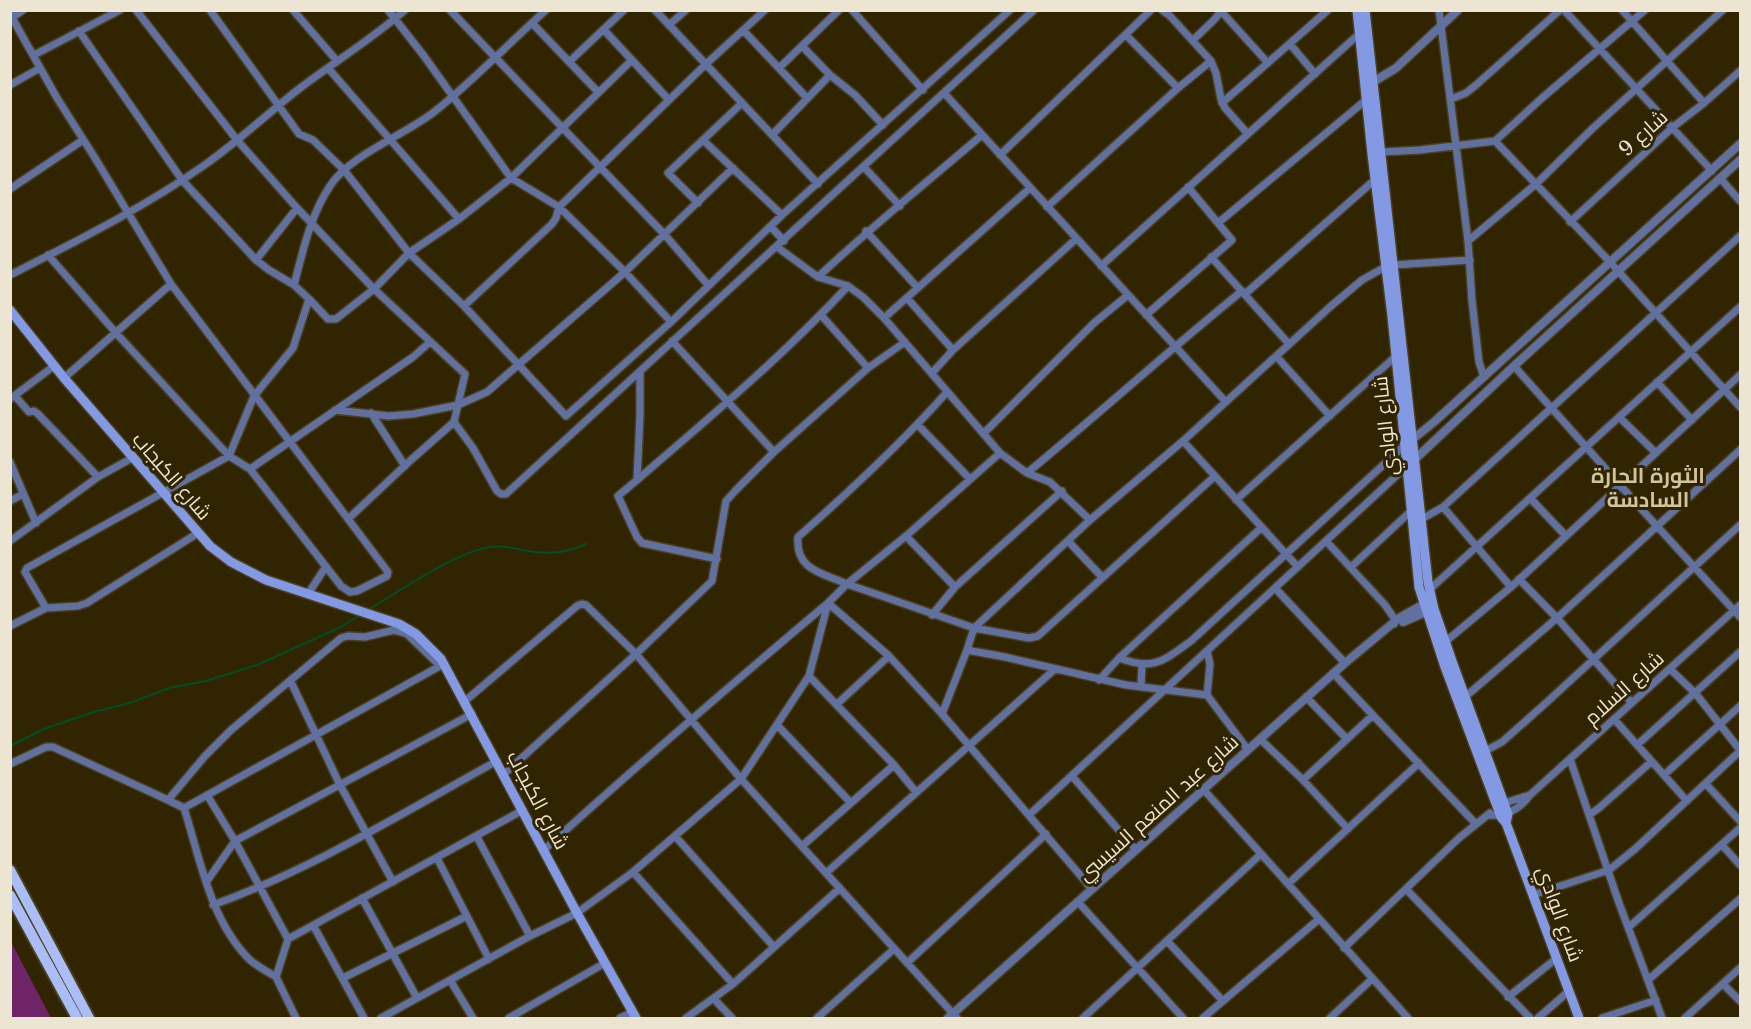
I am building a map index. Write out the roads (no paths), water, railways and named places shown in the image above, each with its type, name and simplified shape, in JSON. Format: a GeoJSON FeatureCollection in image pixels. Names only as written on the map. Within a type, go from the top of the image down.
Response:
{"type":"FeatureCollection","features":[{"type":"Feature","properties":{"kind":"main road","name":"شارع الوادي"},"geometry":{"type":"LineString","coordinates":[[1358,10],[1366,100],[1379,179],[1410,463],[1429,590],[1445,642],[1485,751],[1505,818],[1578,1018]]}},
{"type":"Feature","properties":{"kind":"main road","name":"شارع الوادي"},"geometry":{"type":"LineString","coordinates":[[1365,10],[1381,152],[1379,179]]}},
{"type":"Feature","properties":{"kind":"main road","name":"شارع الوادي"},"geometry":{"type":"LineString","coordinates":[[1389,266],[1396,356],[1408,443]]}},
{"type":"Feature","properties":{"kind":"main road","name":"شارع الكبجاب"},"geometry":{"type":"LineString","coordinates":[[10,310],[63,378],[132,458],[198,533],[231,562],[266,580],[387,620],[416,634],[443,666],[465,701],[577,913],[634,1015]]}},
{"type":"Feature","properties":{"kind":"main road","name":"شارع الوادي"},"geometry":{"type":"LineString","coordinates":[[1410,463],[1411,511],[1419,587],[1501,805]]}},
{"type":"Feature","properties":{"kind":"main road"},"geometry":{"type":"LineString","coordinates":[[10,870],[63,979],[77,1018]]}},
{"type":"Feature","properties":{"kind":"main road"},"geometry":{"type":"LineString","coordinates":[[10,895],[89,1018]]}},
{"type":"Feature","properties":{"kind":"street"},"geometry":{"type":"LineString","coordinates":[[22,10],[11,16],[126,213],[171,284],[388,574],[357,591],[350,592],[340,586],[250,469],[229,456],[48,255]]}},
{"type":"Feature","properties":{"kind":"street"},"geometry":{"type":"LineString","coordinates":[[34,56],[120,10]]}},
{"type":"Feature","properties":{"kind":"street"},"geometry":{"type":"LineString","coordinates":[[136,10],[237,140],[310,223],[374,289],[465,374],[454,422],[348,519]]}},
{"type":"Feature","properties":{"kind":"street"},"geometry":{"type":"LineString","coordinates":[[210,10],[299,134],[313,140],[344,170],[410,253],[464,306],[566,416],[671,322],[782,215],[1010,10]]}},
{"type":"Feature","properties":{"kind":"street"},"geometry":{"type":"LineString","coordinates":[[293,10],[337,61]]}},
{"type":"Feature","properties":{"kind":"street"},"geometry":{"type":"LineString","coordinates":[[388,10],[511,178],[559,207],[625,272],[671,322]]}},
{"type":"Feature","properties":{"kind":"street"},"geometry":{"type":"LineString","coordinates":[[10,274],[126,213],[182,180],[405,10]]}},
{"type":"Feature","properties":{"kind":"street"},"geometry":{"type":"LineString","coordinates":[[294,285],[310,223],[330,185],[344,170],[418,124],[546,10]]}},
{"type":"Feature","properties":{"kind":"street"},"geometry":{"type":"LineString","coordinates":[[569,62],[624,10]]}},
{"type":"Feature","properties":{"kind":"street"},"geometry":{"type":"LineString","coordinates":[[655,10],[818,184]]}},
{"type":"Feature","properties":{"kind":"street"},"geometry":{"type":"LineString","coordinates":[[669,25],[686,10]]}},
{"type":"Feature","properties":{"kind":"street"},"geometry":{"type":"LineString","coordinates":[[464,306],[552,224],[559,207],[599,167],[765,10]]}},
{"type":"Feature","properties":{"kind":"street"},"geometry":{"type":"LineString","coordinates":[[779,68],[839,10]]}},
{"type":"Feature","properties":{"kind":"street"},"geometry":{"type":"LineString","coordinates":[[852,10],[923,90]]}},
{"type":"Feature","properties":{"kind":"street"},"geometry":{"type":"LineString","coordinates":[[454,422],[497,491],[506,494],[1034,10]]}},
{"type":"Feature","properties":{"kind":"street"},"geometry":{"type":"LineString","coordinates":[[1000,155],[1151,10]]}},
{"type":"Feature","properties":{"kind":"street"},"geometry":{"type":"LineString","coordinates":[[1162,10],[1211,61],[1218,79],[1222,103],[1248,134]]}},
{"type":"Feature","properties":{"kind":"street"},"geometry":{"type":"LineString","coordinates":[[1222,103],[1328,10]]}},
{"type":"Feature","properties":{"kind":"street"},"geometry":{"type":"LineString","coordinates":[[1439,10],[1468,241],[1479,362],[1484,377]]}},
{"type":"Feature","properties":{"kind":"street"},"geometry":{"type":"LineString","coordinates":[[1373,82],[1389,74],[1458,10]]}},
{"type":"Feature","properties":{"kind":"street"},"geometry":{"type":"LineString","coordinates":[[1451,99],[1466,93],[1476,85],[1562,10],[1712,171]]}},
{"type":"Feature","properties":{"kind":"street"},"geometry":{"type":"LineString","coordinates":[[1622,10],[1704,103]]}},
{"type":"Feature","properties":{"kind":"street"},"geometry":{"type":"LineString","coordinates":[[1381,152],[1495,141],[1645,10]]}},
{"type":"Feature","properties":{"kind":"street"},"geometry":{"type":"LineString","coordinates":[[1468,241],[1536,184],[1723,10]]}},
{"type":"Feature","properties":{"kind":"street"},"geometry":{"type":"LineString","coordinates":[[1193,40],[1221,11],[1268,63]]}},
{"type":"Feature","properties":{"kind":"street"},"geometry":{"type":"LineString","coordinates":[[455,12],[494,57],[665,236],[708,285]]}},
{"type":"Feature","properties":{"kind":"street"},"geometry":{"type":"LineString","coordinates":[[532,23],[598,92]]}},
{"type":"Feature","properties":{"kind":"street"},"geometry":{"type":"LineString","coordinates":[[604,30],[669,100]]}},
{"type":"Feature","properties":{"kind":"street"},"geometry":{"type":"LineString","coordinates":[[743,30],[807,98]]}},
{"type":"Feature","properties":{"kind":"street"},"geometry":{"type":"LineString","coordinates":[[80,31],[182,180],[256,260],[294,285],[328,320],[332,320],[374,289],[410,253],[459,219],[511,178],[632,60]]}},
{"type":"Feature","properties":{"kind":"street"},"geometry":{"type":"LineString","coordinates":[[1101,266],[1359,34]]}},
{"type":"Feature","properties":{"kind":"street"},"geometry":{"type":"LineString","coordinates":[[1126,35],[1178,88]]}},
{"type":"Feature","properties":{"kind":"street"},"geometry":{"type":"LineString","coordinates":[[1290,44],[1315,74]]}},
{"type":"Feature","properties":{"kind":"street"},"geometry":{"type":"LineString","coordinates":[[802,46],[830,75],[855,95],[883,125]]}},
{"type":"Feature","properties":{"kind":"street"},"geometry":{"type":"LineString","coordinates":[[1047,207],[1211,61]]}},
{"type":"Feature","properties":{"kind":"street"},"geometry":{"type":"LineString","coordinates":[[10,85],[40,68]]}},
{"type":"Feature","properties":{"kind":"street"},"geometry":{"type":"LineString","coordinates":[[328,68],[459,219]]}},
{"type":"Feature","properties":{"kind":"street","name":"شارع 9"},"geometry":{"type":"LineString","coordinates":[[1570,222],[1673,127],[1740,71]]}},
{"type":"Feature","properties":{"kind":"street"},"geometry":{"type":"LineString","coordinates":[[772,135],[830,75]]}},
{"type":"Feature","properties":{"kind":"street"},"geometry":{"type":"LineString","coordinates":[[938,76],[950,87]]}},
{"type":"Feature","properties":{"kind":"street"},"geometry":{"type":"LineString","coordinates":[[945,94],[1225,401]]}},
{"type":"Feature","properties":{"kind":"street"},"geometry":{"type":"LineString","coordinates":[[1218,223],[1366,100]]}},
{"type":"Feature","properties":{"kind":"street"},"geometry":{"type":"LineString","coordinates":[[698,204],[669,173],[742,103]]}},
{"type":"Feature","properties":{"kind":"street"},"geometry":{"type":"LineString","coordinates":[[818,277],[866,231],[900,206],[982,135]]}},
{"type":"Feature","properties":{"kind":"street"},"geometry":{"type":"LineString","coordinates":[[10,189],[83,140]]}},
{"type":"Feature","properties":{"kind":"street"},"geometry":{"type":"LineString","coordinates":[[704,141],[782,215]]}},
{"type":"Feature","properties":{"kind":"street"},"geometry":{"type":"LineString","coordinates":[[1495,141],[1610,262],[1740,406]]}},
{"type":"Feature","properties":{"kind":"street"},"geometry":{"type":"LineString","coordinates":[[1119,658],[1136,664],[1160,662],[1191,641],[1740,144]]}},
{"type":"Feature","properties":{"kind":"street"},"geometry":{"type":"LineString","coordinates":[[1029,815],[1740,159]]}},
{"type":"Feature","properties":{"kind":"street"},"geometry":{"type":"LineString","coordinates":[[864,167],[900,206]]}},
{"type":"Feature","properties":{"kind":"street"},"geometry":{"type":"LineString","coordinates":[[335,410],[389,416],[458,405],[487,392],[665,236],[733,168]]}},
{"type":"Feature","properties":{"kind":"street"},"geometry":{"type":"LineString","coordinates":[[1720,178],[1740,201]]}},
{"type":"Feature","properties":{"kind":"street"},"geometry":{"type":"LineString","coordinates":[[1028,473],[1116,399],[1174,345],[1244,292],[1379,179]]}},
{"type":"Feature","properties":{"kind":"street"},"geometry":{"type":"LineString","coordinates":[[1146,315],[1232,240],[1188,187]]}},
{"type":"Feature","properties":{"kind":"street"},"geometry":{"type":"LineString","coordinates":[[884,318],[1030,188]]}},
{"type":"Feature","properties":{"kind":"street"},"geometry":{"type":"LineString","coordinates":[[256,260],[297,208]]}},
{"type":"Feature","properties":{"kind":"street"},"geometry":{"type":"LineString","coordinates":[[771,227],[784,241]]}},
{"type":"Feature","properties":{"kind":"street"},"geometry":{"type":"LineString","coordinates":[[866,231],[918,288]]}},
{"type":"Feature","properties":{"kind":"street"},"geometry":{"type":"LineString","coordinates":[[932,373],[953,350],[1076,239]]}},
{"type":"Feature","properties":{"kind":"street"},"geometry":{"type":"LineString","coordinates":[[1420,520],[1443,507],[1656,312],[1739,240]]}},
{"type":"Feature","properties":{"kind":"street"},"geometry":{"type":"LineString","coordinates":[[777,247],[818,277],[848,286],[884,318],[1000,453],[1028,473],[1050,482],[1090,520]]}},
{"type":"Feature","properties":{"kind":"street"},"geometry":{"type":"LineString","coordinates":[[1211,257],[1289,344]]}},
{"type":"Feature","properties":{"kind":"street"},"geometry":{"type":"LineString","coordinates":[[942,714],[974,628],[1090,520],[1183,441],[1348,291],[1362,280],[1389,266],[1470,260]]}},
{"type":"Feature","properties":{"kind":"street"},"geometry":{"type":"LineString","coordinates":[[63,378],[171,284]]}},
{"type":"Feature","properties":{"kind":"street"},"geometry":{"type":"LineString","coordinates":[[717,560],[638,541],[618,496],[729,400],[821,315],[848,286]]}},
{"type":"Feature","properties":{"kind":"street"},"geometry":{"type":"LineString","coordinates":[[984,433],[1094,323],[1128,295]]}},
{"type":"Feature","properties":{"kind":"street"},"geometry":{"type":"LineString","coordinates":[[907,298],[953,350]]}},
{"type":"Feature","properties":{"kind":"street"},"geometry":{"type":"LineString","coordinates":[[46,608],[26,577],[27,568],[229,456],[254,396],[293,348],[309,299]]}},
{"type":"Feature","properties":{"kind":"street"},"geometry":{"type":"LineString","coordinates":[[1429,590],[1740,307]]}},
{"type":"Feature","properties":{"kind":"street"},"geometry":{"type":"LineString","coordinates":[[821,315],[868,368]]}},
{"type":"Feature","properties":{"kind":"street"},"geometry":{"type":"LineString","coordinates":[[672,341],[729,400],[774,452]]}},
{"type":"Feature","properties":{"kind":"street"},"geometry":{"type":"LineString","coordinates":[[250,469],[413,357],[430,342]]}},
{"type":"Feature","properties":{"kind":"street"},"geometry":{"type":"LineString","coordinates":[[504,774],[636,654],[712,581],[726,501],[774,452],[868,368],[905,342]]}},
{"type":"Feature","properties":{"kind":"street"},"geometry":{"type":"LineString","coordinates":[[1276,356],[1330,416]]}},
{"type":"Feature","properties":{"kind":"street"},"geometry":{"type":"LineString","coordinates":[[1236,500],[1396,356]]}},
{"type":"Feature","properties":{"kind":"street"},"geometry":{"type":"LineString","coordinates":[[54,366],[13,397],[29,412],[34,411],[98,477]]}},
{"type":"Feature","properties":{"kind":"street"},"geometry":{"type":"LineString","coordinates":[[1514,366],[1695,566],[1737,607],[1740,616]]}},
{"type":"Feature","properties":{"kind":"street"},"geometry":{"type":"LineString","coordinates":[[637,480],[640,372]]}},
{"type":"Feature","properties":{"kind":"street"},"geometry":{"type":"LineString","coordinates":[[1445,642],[1519,579],[1740,375]]}},
{"type":"Feature","properties":{"kind":"street"},"geometry":{"type":"LineString","coordinates":[[1657,382],[1692,420]]}},
{"type":"Feature","properties":{"kind":"street"},"geometry":{"type":"LineString","coordinates":[[947,392],[918,425],[847,494],[798,537],[797,549],[800,560],[847,584],[932,615],[974,628],[1029,638],[1038,636],[1215,476]]}},
{"type":"Feature","properties":{"kind":"street"},"geometry":{"type":"LineString","coordinates":[[371,413],[405,466]]}},
{"type":"Feature","properties":{"kind":"street"},"geometry":{"type":"LineString","coordinates":[[1619,417],[1656,453]]}},
{"type":"Feature","properties":{"kind":"street"},"geometry":{"type":"LineString","coordinates":[[918,425],[970,479]]}},
{"type":"Feature","properties":{"kind":"street"},"geometry":{"type":"LineString","coordinates":[[1183,441],[1298,567]]}},
{"type":"Feature","properties":{"kind":"street"},"geometry":{"type":"LineString","coordinates":[[1465,697],[1557,618],[1740,450]]}},
{"type":"Feature","properties":{"kind":"street"},"geometry":{"type":"LineString","coordinates":[[544,850],[637,765],[691,721],[1000,453]]}},
{"type":"Feature","properties":{"kind":"street"},"geometry":{"type":"LineString","coordinates":[[10,541],[98,477],[132,458]]}},
{"type":"Feature","properties":{"kind":"street"},"geometry":{"type":"LineString","coordinates":[[10,462],[36,523]]}},
{"type":"Feature","properties":{"kind":"street"},"geometry":{"type":"LineString","coordinates":[[932,615],[955,587],[1062,491]]}},
{"type":"Feature","properties":{"kind":"street"},"geometry":{"type":"LineString","coordinates":[[10,501],[23,494]]}},
{"type":"Feature","properties":{"kind":"street"},"geometry":{"type":"LineString","coordinates":[[1531,499],[1565,536]]}},
{"type":"Feature","properties":{"kind":"street"},"geometry":{"type":"LineString","coordinates":[[1443,507],[1511,586]]}},
{"type":"Feature","properties":{"kind":"street"},"geometry":{"type":"LineString","coordinates":[[1351,567],[1411,511]]}},
{"type":"Feature","properties":{"kind":"street"},"geometry":{"type":"LineString","coordinates":[[1485,751],[1508,737],[1740,525]]}},
{"type":"Feature","properties":{"kind":"street"},"geometry":{"type":"LineString","coordinates":[[1099,680],[1119,658],[1261,528]]}},
{"type":"Feature","properties":{"kind":"street"},"geometry":{"type":"LineString","coordinates":[[10,626],[46,608],[78,606],[87,603],[198,533]]}},
{"type":"Feature","properties":{"kind":"street"},"geometry":{"type":"LineString","coordinates":[[906,536],[955,587]]}},
{"type":"Feature","properties":{"kind":"street"},"geometry":{"type":"LineString","coordinates":[[1068,541],[1102,577]]}},
{"type":"Feature","properties":{"kind":"street"},"geometry":{"type":"LineString","coordinates":[[1326,541],[1385,605],[1394,618],[1394,624]]}},
{"type":"Feature","properties":{"kind":"street"},"geometry":{"type":"LineString","coordinates":[[308,594],[325,568]]}},
{"type":"Feature","properties":{"kind":"street"},"geometry":{"type":"LineString","coordinates":[[1519,579],[1557,618],[1632,703]]}},
{"type":"Feature","properties":{"kind":"street"},"geometry":{"type":"LineString","coordinates":[[1275,588],[1345,663]]}},
{"type":"Feature","properties":{"kind":"street"},"geometry":{"type":"LineString","coordinates":[[1237,601],[1248,613]]}},
{"type":"Feature","properties":{"kind":"street"},"geometry":{"type":"LineString","coordinates":[[828,603],[889,656],[970,745],[1092,889]]}},
{"type":"Feature","properties":{"kind":"street"},"geometry":{"type":"LineString","coordinates":[[381,1018],[530,936],[577,913],[633,872],[741,779],[809,676],[828,603]]}},
{"type":"Feature","properties":{"kind":"street"},"geometry":{"type":"LineString","coordinates":[[465,701],[577,606],[582,604],[586,606],[636,654],[741,779],[907,963],[952,1017]]}},
{"type":"Feature","properties":{"kind":"street","name":"شارع السلام"},"geometry":{"type":"LineString","coordinates":[[1505,818],[1737,607]]}},
{"type":"Feature","properties":{"kind":"street","name":"شارع عبد المنعم السيسي"},"geometry":{"type":"LineString","coordinates":[[952,1017],[1345,663],[1407,613],[1425,608]]}},
{"type":"Feature","properties":{"kind":"street"},"geometry":{"type":"LineString","coordinates":[[168,801],[205,756],[231,730],[341,638],[365,637],[394,630],[407,634],[443,666],[315,734],[184,808]]}},
{"type":"Feature","properties":{"kind":"street"},"geometry":{"type":"LineString","coordinates":[[967,650],[1099,680],[1207,695]]}},
{"type":"Feature","properties":{"kind":"street"},"geometry":{"type":"LineString","coordinates":[[1207,651],[1210,664],[1207,695],[1248,750]]}},
{"type":"Feature","properties":{"kind":"street"},"geometry":{"type":"LineString","coordinates":[[1637,746],[1740,652]]}},
{"type":"Feature","properties":{"kind":"street"},"geometry":{"type":"LineString","coordinates":[[837,704],[889,656]]}},
{"type":"Feature","properties":{"kind":"street"},"geometry":{"type":"LineString","coordinates":[[1141,687],[1142,664]]}},
{"type":"Feature","properties":{"kind":"street"},"geometry":{"type":"LineString","coordinates":[[826,873],[1055,669]]}},
{"type":"Feature","properties":{"kind":"street"},"geometry":{"type":"LineString","coordinates":[[1533,895],[1609,870],[1706,784],[1740,750],[1696,694],[1670,669]]}},
{"type":"Feature","properties":{"kind":"street"},"geometry":{"type":"LineString","coordinates":[[1334,673],[1476,824]]}},
{"type":"Feature","properties":{"kind":"street"},"geometry":{"type":"LineString","coordinates":[[809,676],[894,765],[916,792]]}},
{"type":"Feature","properties":{"kind":"street"},"geometry":{"type":"LineString","coordinates":[[291,682],[340,785],[393,882]]}},
{"type":"Feature","properties":{"kind":"street"},"geometry":{"type":"LineString","coordinates":[[1306,697],[1346,738]]}},
{"type":"Feature","properties":{"kind":"street"},"geometry":{"type":"LineString","coordinates":[[1664,775],[1740,706]]}},
{"type":"Feature","properties":{"kind":"street"},"geometry":{"type":"LineString","coordinates":[[207,881],[235,841],[472,714]]}},
{"type":"Feature","properties":{"kind":"street"},"geometry":{"type":"LineString","coordinates":[[1303,780],[1373,715]]}},
{"type":"Feature","properties":{"kind":"street"},"geometry":{"type":"LineString","coordinates":[[1614,719],[1687,801]]}},
{"type":"Feature","properties":{"kind":"street"},"geometry":{"type":"LineString","coordinates":[[778,726],[851,803]]}},
{"type":"Feature","properties":{"kind":"street"},"geometry":{"type":"LineString","coordinates":[[1260,739],[1303,780],[1348,829]]}},
{"type":"Feature","properties":{"kind":"street"},"geometry":{"type":"LineString","coordinates":[[10,764],[46,747],[52,747],[184,808],[213,905],[225,928],[249,960],[276,977],[296,1018]]}},
{"type":"Feature","properties":{"kind":"street"},"geometry":{"type":"LineString","coordinates":[[1570,759],[1662,1018]]}},
{"type":"Feature","properties":{"kind":"street"},"geometry":{"type":"LineString","coordinates":[[213,905],[260,888],[497,762]]}},
{"type":"Feature","properties":{"kind":"street"},"geometry":{"type":"LineString","coordinates":[[1589,815],[1651,762]]}},
{"type":"Feature","properties":{"kind":"street"},"geometry":{"type":"LineString","coordinates":[[1288,884],[1419,763]]}},
{"type":"Feature","properties":{"kind":"street"},"geometry":{"type":"LineString","coordinates":[[802,846],[894,765]]}},
{"type":"Feature","properties":{"kind":"street"},"geometry":{"type":"LineString","coordinates":[[1072,776],[1136,850]]}},
{"type":"Feature","properties":{"kind":"street"},"geometry":{"type":"LineString","coordinates":[[1706,784],[1740,821]]}},
{"type":"Feature","properties":{"kind":"street"},"geometry":{"type":"LineString","coordinates":[[1203,789],[1408,1018]]}},
{"type":"Feature","properties":{"kind":"street"},"geometry":{"type":"LineString","coordinates":[[207,795],[235,841],[288,939]]}},
{"type":"Feature","properties":{"kind":"street","name":"شارع السلام"},"geometry":{"type":"LineString","coordinates":[[1501,805],[1530,795]]}},
{"type":"Feature","properties":{"kind":"street"},"geometry":{"type":"LineString","coordinates":[[1344,948],[1476,824],[1501,805]]}},
{"type":"Feature","properties":{"kind":"street"},"geometry":{"type":"LineString","coordinates":[[276,977],[288,939],[523,810]]}},
{"type":"Feature","properties":{"kind":"street"},"geometry":{"type":"LineString","coordinates":[[1488,815],[1505,818]]}},
{"type":"Feature","properties":{"kind":"street"},"geometry":{"type":"LineString","coordinates":[[1629,927],[1740,828]]}},
{"type":"Feature","properties":{"kind":"street"},"geometry":{"type":"LineString","coordinates":[[907,963],[1046,834]]}},
{"type":"Feature","properties":{"kind":"street"},"geometry":{"type":"LineString","coordinates":[[675,836],[774,947]]}},
{"type":"Feature","properties":{"kind":"street"},"geometry":{"type":"LineString","coordinates":[[477,837],[530,936]]}},
{"type":"Feature","properties":{"kind":"street"},"geometry":{"type":"LineString","coordinates":[[1722,845],[1740,865]]}},
{"type":"Feature","properties":{"kind":"street"},"geometry":{"type":"LineString","coordinates":[[1083,1018],[1261,854]]}},
{"type":"Feature","properties":{"kind":"street"},"geometry":{"type":"LineString","coordinates":[[437,858],[489,959]]}},
{"type":"Feature","properties":{"kind":"street"},"geometry":{"type":"LineString","coordinates":[[633,872],[733,984]]}},
{"type":"Feature","properties":{"kind":"street"},"geometry":{"type":"LineString","coordinates":[[687,1018],[733,984],[840,888]]}},
{"type":"Feature","properties":{"kind":"street"},"geometry":{"type":"LineString","coordinates":[[1406,889],[1530,1018]]}},
{"type":"Feature","properties":{"kind":"street"},"geometry":{"type":"LineString","coordinates":[[363,898],[417,998]]}},
{"type":"Feature","properties":{"kind":"street"},"geometry":{"type":"LineString","coordinates":[[1648,980],[1740,899]]}},
{"type":"Feature","properties":{"kind":"street"},"geometry":{"type":"LineString","coordinates":[[1078,902],[1183,1018]]}},
{"type":"Feature","properties":{"kind":"street"},"geometry":{"type":"LineString","coordinates":[[343,978],[467,916]]}},
{"type":"Feature","properties":{"kind":"street"},"geometry":{"type":"LineString","coordinates":[[1203,1018],[1319,919]]}},
{"type":"Feature","properties":{"kind":"street"},"geometry":{"type":"LineString","coordinates":[[313,925],[364,1018]]}},
{"type":"Feature","properties":{"kind":"street"},"geometry":{"type":"LineString","coordinates":[[1167,941],[1223,1001]]}},
{"type":"Feature","properties":{"kind":"street"},"geometry":{"type":"LineString","coordinates":[[817,1018],[894,949]]}},
{"type":"Feature","properties":{"kind":"street"},"geometry":{"type":"LineString","coordinates":[[1508,997],[1557,958]]}},
{"type":"Feature","properties":{"kind":"street"},"geometry":{"type":"LineString","coordinates":[[509,1018],[604,963]]}},
{"type":"Feature","properties":{"kind":"street"},"geometry":{"type":"LineString","coordinates":[[1685,1018],[1740,968]]}},
{"type":"Feature","properties":{"kind":"street"},"geometry":{"type":"LineString","coordinates":[[1330,1018],[1372,979]]}},
{"type":"Feature","properties":{"kind":"street"},"geometry":{"type":"LineString","coordinates":[[450,980],[473,1018]]}},
{"type":"Feature","properties":{"kind":"street"},"geometry":{"type":"LineString","coordinates":[[1723,984],[1740,1001]]}},
{"type":"Feature","properties":{"kind":"street"},"geometry":{"type":"LineString","coordinates":[[1538,1018],[1569,991]]}},
{"type":"Feature","properties":{"kind":"street"},"geometry":{"type":"LineString","coordinates":[[714,999],[732,1018]]}},
{"type":"Feature","properties":{"kind":"street"},"geometry":{"type":"LineString","coordinates":[[1602,1018],[1656,1000]]}},
{"type":"Feature","properties":{"kind":"street"},"geometry":{"type":"LineString","coordinates":[[620,1018],[634,1015]]}},
{"type":"Feature","properties":{"kind":"waterway"},"geometry":{"type":"LineString","coordinates":[[368,610],[428,573],[477,550],[500,546],[551,553],[586,544]]}},
{"type":"Feature","properties":{"kind":"waterway"},"geometry":{"type":"LineString","coordinates":[[10,746],[44,729],[94,712],[130,703],[169,688],[206,681],[257,665],[341,627],[360,615]]}},
{"type":"Feature","properties":{"kind":"district","name":"الثورة الحارة السادسة"},"geometry":{"type":"Point","coordinates":[1648,488]}}]}
